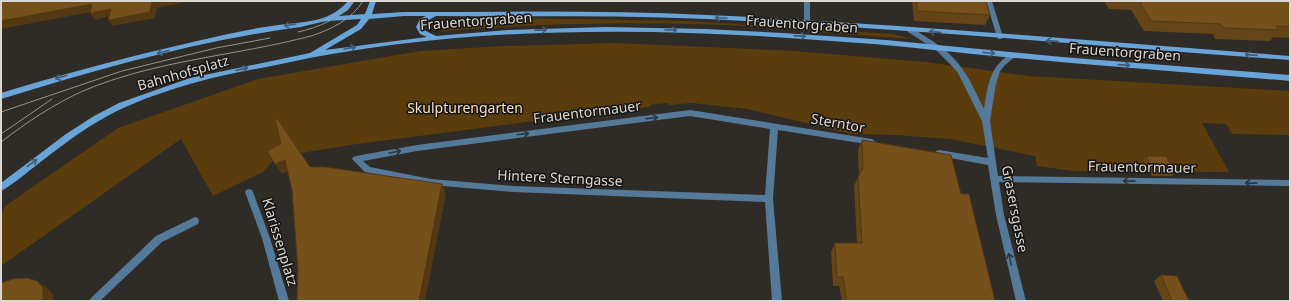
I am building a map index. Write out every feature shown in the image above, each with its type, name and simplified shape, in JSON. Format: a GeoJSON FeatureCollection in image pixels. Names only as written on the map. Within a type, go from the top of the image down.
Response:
{"type":"FeatureCollection","features":[{"type":"Feature","properties":{"kind":"main road","name":"Bahnhofsplatz"},"geometry":{"type":"LineString","coordinates":[[1,96],[57,78],[200,43],[255,31],[329,19],[344,10],[352,1]]}},
{"type":"Feature","properties":{"kind":"main road","name":"Bahnhofsplatz"},"geometry":{"type":"LineString","coordinates":[[1,188],[68,136],[122,105],[190,82],[312,54],[355,30],[368,15],[373,1]]}},
{"type":"Feature","properties":{"kind":"main road","name":"Frauentorgraben"},"geometry":{"type":"LineString","coordinates":[[329,19],[368,15],[439,14],[650,16],[808,22],[1290,58]]}},
{"type":"Feature","properties":{"kind":"main road"},"geometry":{"type":"LineString","coordinates":[[435,36],[422,32],[420,25],[424,19],[439,14]]}},
{"type":"Feature","properties":{"kind":"main road","name":"Frauentorgraben"},"geometry":{"type":"LineString","coordinates":[[312,54],[435,36],[530,30],[667,29],[819,38],[1012,56],[1290,78]]}},
{"type":"Feature","properties":{"kind":"street"},"geometry":{"type":"LineString","coordinates":[[807,1],[808,22]]}},
{"type":"Feature","properties":{"kind":"street"},"geometry":{"type":"LineString","coordinates":[[989,1],[1000,37]]}},
{"type":"Feature","properties":{"kind":"street","name":"Grasersgasse"},"geometry":{"type":"LineString","coordinates":[[910,30],[938,48],[961,72],[986,121]]}},
{"type":"Feature","properties":{"kind":"street","name":"Grasersgasse"},"geometry":{"type":"LineString","coordinates":[[1012,56],[1000,66],[995,76],[986,121],[994,180],[1020,301]]}},
{"type":"Feature","properties":{"kind":"street","name":"Frauentormauer"},"geometry":{"type":"LineString","coordinates":[[356,159],[417,148],[690,113],[774,126]]}},
{"type":"Feature","properties":{"kind":"street"},"geometry":{"type":"LineString","coordinates":[[774,126],[769,200],[777,301]]}},
{"type":"Feature","properties":{"kind":"street","name":"Sterntor"},"geometry":{"type":"LineString","coordinates":[[774,126],[883,144]]}},
{"type":"Feature","properties":{"kind":"street"},"geometry":{"type":"LineString","coordinates":[[929,152],[991,162]]}},
{"type":"Feature","properties":{"kind":"street","name":"Hintere Sterngasse"},"geometry":{"type":"LineString","coordinates":[[356,159],[368,170],[431,182],[513,189],[769,200]]}},
{"type":"Feature","properties":{"kind":"street","name":"Frauentormauer"},"geometry":{"type":"LineString","coordinates":[[994,180],[1290,183]]}},
{"type":"Feature","properties":{"kind":"street","name":"Klarissenplatz"},"geometry":{"type":"LineString","coordinates":[[249,192],[266,238],[284,301]]}},
{"type":"Feature","properties":{"kind":"street"},"geometry":{"type":"LineString","coordinates":[[94,301],[159,239],[195,221]]}},
{"type":"Feature","properties":{"kind":"green space"},"geometry":{"type":"Polygon","coordinates":[[[501,18],[691,21],[893,34],[911,39],[707,24],[594,24],[519,26],[444,31],[430,27],[433,24],[495,22],[501,18]]]}},
{"type":"Feature","properties":{"kind":"green space","name":"Skulpturengarten"},"geometry":{"type":"Polygon","coordinates":[[[615,43],[795,51],[925,62],[1030,76],[1290,91],[1290,135],[1232,134],[1226,124],[1202,123],[1229,172],[1073,171],[1037,166],[1035,156],[950,139],[896,135],[852,134],[747,109],[692,103],[669,105],[667,103],[650,105],[650,107],[557,118],[556,114],[536,116],[535,121],[357,144],[301,153],[297,149],[273,161],[263,172],[213,196],[181,139],[1,266],[1,214],[5,206],[118,128],[258,79],[420,51],[504,46],[615,43]]]}},
{"type":"Feature","properties":{"kind":"building"},"geometry":{"type":"Polygon","coordinates":[[[1,1],[152,1],[150,12],[108,20],[111,9],[90,13],[92,4],[1,21],[1,1]]]}},
{"type":"Feature","properties":{"kind":"building"},"geometry":{"type":"Polygon","coordinates":[[[917,1],[986,1],[990,15],[917,11],[917,1]]]}},
{"type":"Feature","properties":{"kind":"building"},"geometry":{"type":"Polygon","coordinates":[[[1139,1],[1290,1],[1290,27],[1276,26],[1279,30],[1224,28],[1221,24],[1151,21],[1139,1]]]}},
{"type":"Feature","properties":{"kind":"building"},"geometry":{"type":"Polygon","coordinates":[[[277,118],[310,167],[325,167],[442,184],[419,301],[297,301],[298,270],[292,190],[285,160],[275,164],[267,151],[281,144],[275,119],[277,118]]]}},
{"type":"Feature","properties":{"kind":"building"},"geometry":{"type":"Polygon","coordinates":[[[862,140],[951,155],[961,194],[969,194],[995,301],[847,301],[843,277],[837,277],[835,243],[862,243],[858,177],[863,168],[862,140]]]}},
{"type":"Feature","properties":{"kind":"building"},"geometry":{"type":"Polygon","coordinates":[[[1146,156],[1166,156],[1176,173],[1155,173],[1146,156]]]}},
{"type":"Feature","properties":{"kind":"building"},"geometry":{"type":"Polygon","coordinates":[[[1161,275],[1177,276],[1189,301],[1172,301],[1161,275]]]}},
{"type":"Feature","properties":{"kind":"building"},"geometry":{"type":"Polygon","coordinates":[[[27,278],[37,281],[43,288],[43,301],[1,301],[1,283],[13,279],[27,278]]]}},
{"type":"Feature","properties":{"kind":"tram line"},"geometry":{"type":"LineString","coordinates":[[298,32],[314,28],[329,21],[342,13],[354,1]]}},
{"type":"Feature","properties":{"kind":"tram line"},"geometry":{"type":"LineString","coordinates":[[1,142],[41,114],[83,91],[139,72],[167,65],[311,36],[347,19],[363,1]]}},
{"type":"Feature","properties":{"kind":"tram line"},"geometry":{"type":"LineString","coordinates":[[1,112],[122,71],[216,48],[270,38]]}},
{"type":"Feature","properties":{"kind":"tram line"},"geometry":{"type":"LineString","coordinates":[[1,134],[52,99]]}}]}
